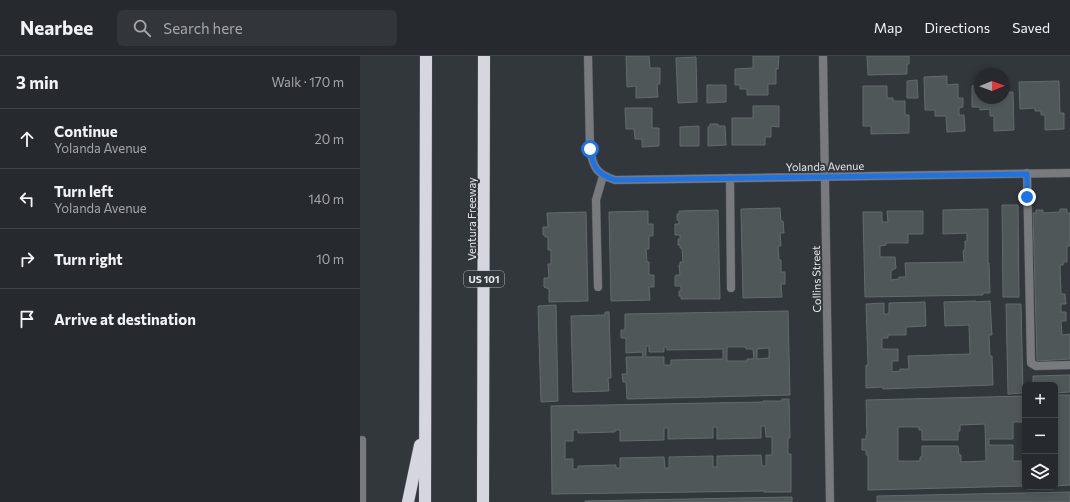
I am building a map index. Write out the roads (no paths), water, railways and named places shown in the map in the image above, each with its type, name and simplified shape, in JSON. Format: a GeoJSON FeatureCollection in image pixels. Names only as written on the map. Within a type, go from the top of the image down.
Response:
{"type":"FeatureCollection","features":[{"type":"Feature","properties":{"kind":"highway"},"geometry":{"type":"LineString","coordinates":[[425,502],[426,56]]}},
{"type":"Feature","properties":{"kind":"highway","name":"Ventura Freeway"},"geometry":{"type":"LineString","coordinates":[[483,502],[484,56]]}},
{"type":"Feature","properties":{"kind":"highway"},"geometry":{"type":"LineString","coordinates":[[408,502],[425,422]]}},
{"type":"Feature","properties":{"kind":"street"},"geometry":{"type":"LineString","coordinates":[[588,56],[591,158],[595,167],[603,176],[596,200],[598,287]]}},
{"type":"Feature","properties":{"kind":"street","name":"Collins Street"},"geometry":{"type":"LineString","coordinates":[[823,56],[830,502]]}},
{"type":"Feature","properties":{"kind":"street","name":"Yolanda Avenue"},"geometry":{"type":"LineString","coordinates":[[603,176],[615,180],[1070,173]]}},
{"type":"Feature","properties":{"kind":"street"},"geometry":{"type":"LineString","coordinates":[[1027,174],[1031,362],[1036,366],[1070,365]]}},
{"type":"Feature","properties":{"kind":"street"},"geometry":{"type":"LineString","coordinates":[[730,178],[731,288]]}},
{"type":"Feature","properties":{"kind":"street"},"geometry":{"type":"LineString","coordinates":[[362,440],[362,502]]}}]}
